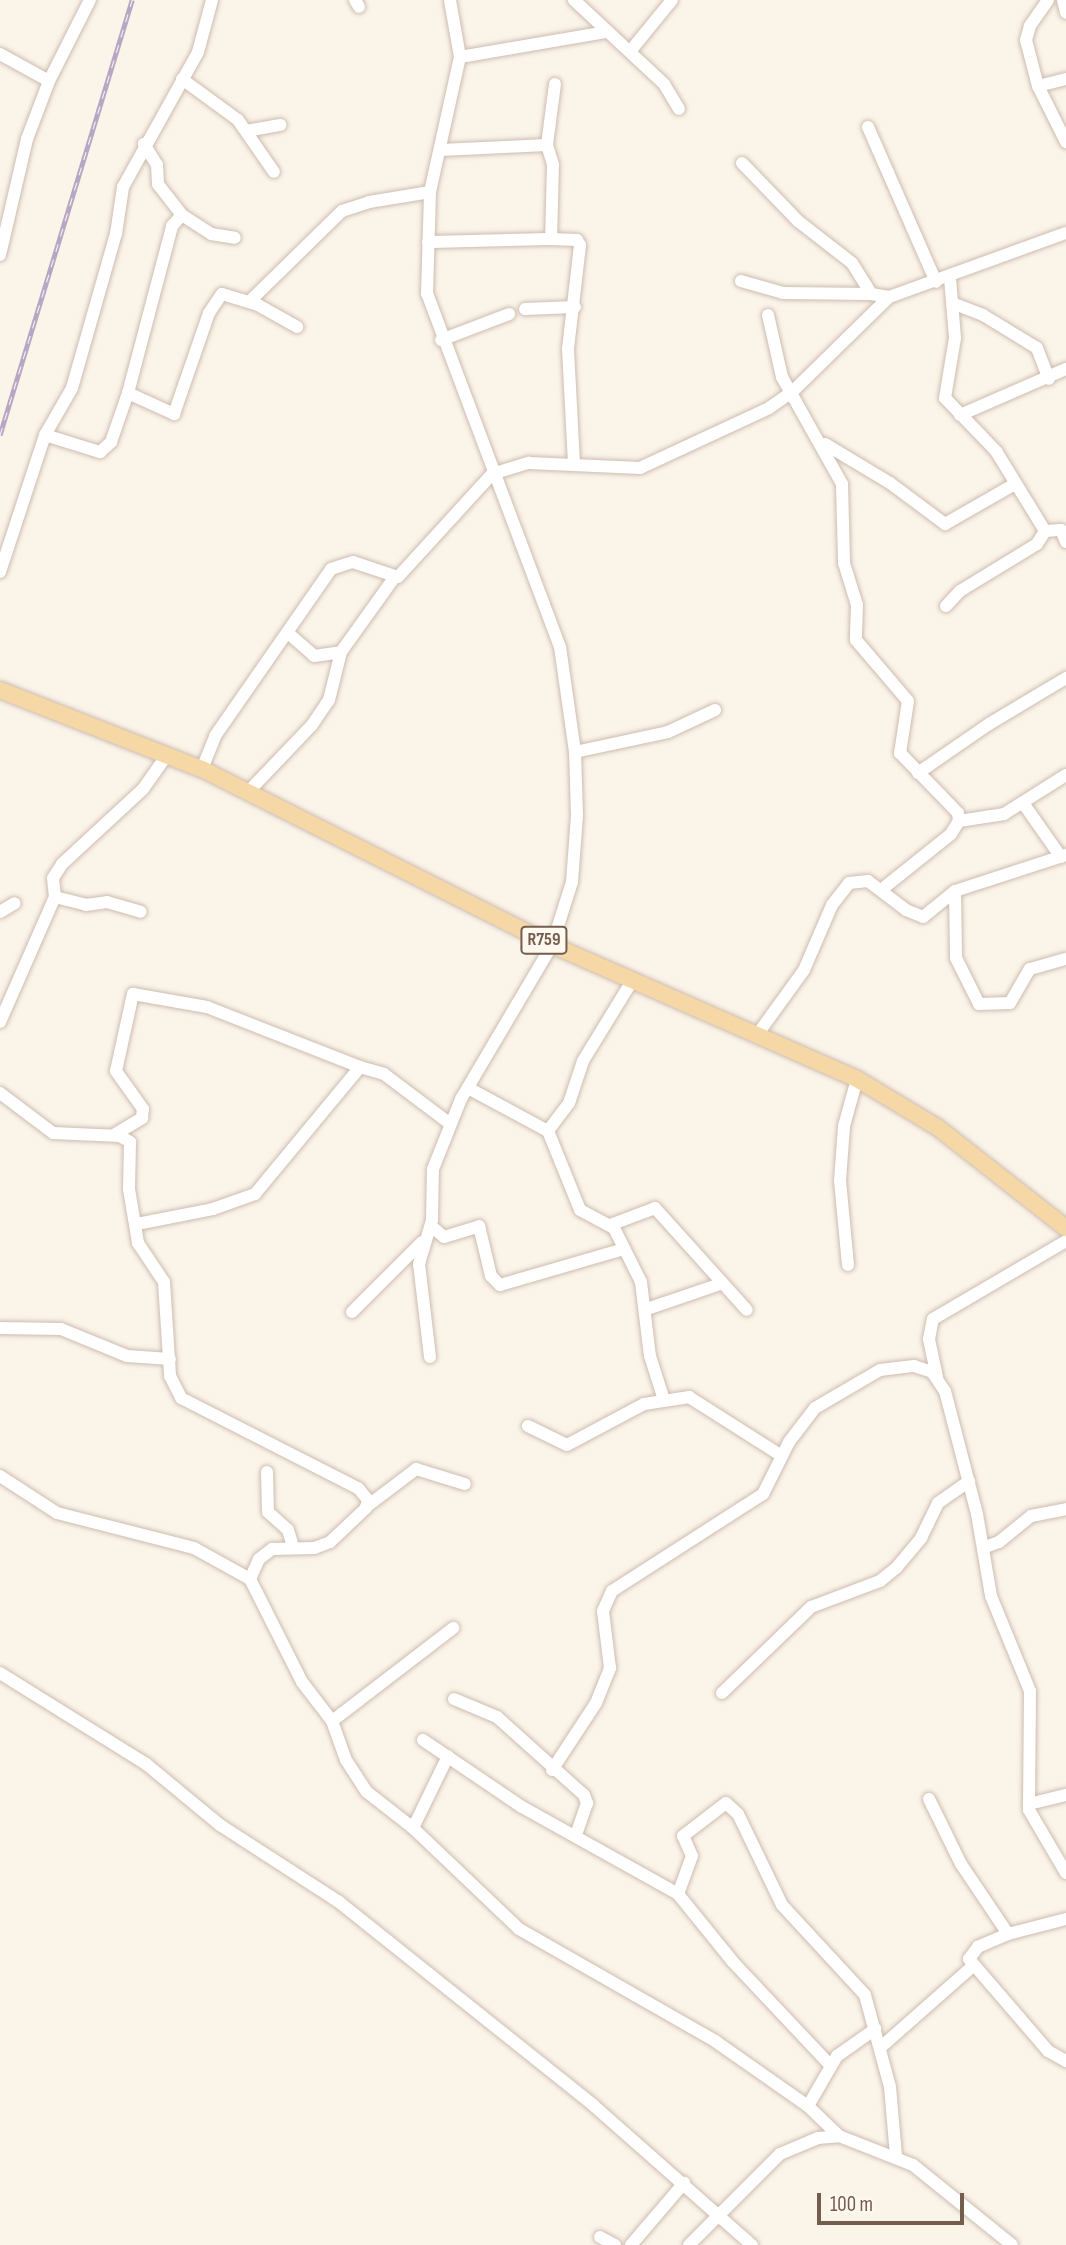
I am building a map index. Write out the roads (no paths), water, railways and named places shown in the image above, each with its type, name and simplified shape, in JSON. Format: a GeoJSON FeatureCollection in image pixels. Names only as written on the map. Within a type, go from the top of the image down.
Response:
{"type":"FeatureCollection","features":[{"type":"Feature","properties":{"kind":"main road","name":"R759"},"geometry":{"type":"LineString","coordinates":[[0,690],[202,769],[552,945],[857,1079],[957,1142],[1066,1228]]}},
{"type":"Feature","properties":{"kind":"street"},"geometry":{"type":"LineString","coordinates":[[0,255],[3,224],[27,139],[49,81],[90,0]]}},
{"type":"Feature","properties":{"kind":"street"},"geometry":{"type":"LineString","coordinates":[[0,572],[45,435],[72,388],[116,234],[123,187],[144,144],[198,51],[212,0]]}},
{"type":"Feature","properties":{"kind":"street"},"geometry":{"type":"LineString","coordinates":[[352,1312],[422,1242],[431,1226],[432,1169],[449,1123],[552,945],[567,905],[576,859],[575,752],[560,647],[441,340],[426,294],[430,192],[460,57],[450,0]]}},
{"type":"Feature","properties":{"kind":"street"},"geometry":{"type":"LineString","coordinates":[[574,0],[607,32],[632,50],[664,84],[679,109]]}},
{"type":"Feature","properties":{"kind":"street"},"geometry":{"type":"LineString","coordinates":[[632,50],[672,0]]}},
{"type":"Feature","properties":{"kind":"street"},"geometry":{"type":"LineString","coordinates":[[1048,0],[1027,32],[1038,86],[1066,142]]}},
{"type":"Feature","properties":{"kind":"street"},"geometry":{"type":"LineString","coordinates":[[1063,0],[1066,13]]}},
{"type":"Feature","properties":{"kind":"street"},"geometry":{"type":"LineString","coordinates":[[460,57],[607,32]]}},
{"type":"Feature","properties":{"kind":"street"},"geometry":{"type":"LineString","coordinates":[[0,54],[49,81]]}},
{"type":"Feature","properties":{"kind":"street"},"geometry":{"type":"LineString","coordinates":[[182,79],[226,109],[246,131],[274,172]]}},
{"type":"Feature","properties":{"kind":"street"},"geometry":{"type":"LineString","coordinates":[[1038,86],[1066,79]]}},
{"type":"Feature","properties":{"kind":"street"},"geometry":{"type":"LineString","coordinates":[[551,239],[553,165],[547,145],[555,84]]}},
{"type":"Feature","properties":{"kind":"street"},"geometry":{"type":"LineString","coordinates":[[246,131],[280,125]]}},
{"type":"Feature","properties":{"kind":"street"},"geometry":{"type":"LineString","coordinates":[[868,127],[936,282]]}},
{"type":"Feature","properties":{"kind":"street"},"geometry":{"type":"LineString","coordinates":[[144,144],[157,165],[158,184],[182,215],[211,234],[235,238]]}},
{"type":"Feature","properties":{"kind":"street"},"geometry":{"type":"LineString","coordinates":[[441,150],[547,145]]}},
{"type":"Feature","properties":{"kind":"street"},"geometry":{"type":"LineString","coordinates":[[742,163],[798,221],[852,263],[871,294]]}},
{"type":"Feature","properties":{"kind":"street"},"geometry":{"type":"LineString","coordinates":[[250,302],[342,211],[369,202],[430,192]]}},
{"type":"Feature","properties":{"kind":"street"},"geometry":{"type":"LineString","coordinates":[[45,435],[100,452],[111,442],[128,393],[172,226],[182,215]]}},
{"type":"Feature","properties":{"kind":"street"},"geometry":{"type":"LineString","coordinates":[[249,791],[312,725],[329,700],[341,652],[394,578],[407,570],[492,474],[529,463],[640,468],[769,408],[792,392],[889,297],[950,278],[1066,233]]}},
{"type":"Feature","properties":{"kind":"street"},"geometry":{"type":"LineString","coordinates":[[428,242],[551,239],[580,242],[567,370],[574,465]]}},
{"type":"Feature","properties":{"kind":"street"},"geometry":{"type":"LineString","coordinates":[[950,278],[954,338],[944,394],[960,415],[996,451],[1013,485],[1045,531]]}},
{"type":"Feature","properties":{"kind":"street"},"geometry":{"type":"LineString","coordinates":[[741,281],[783,292],[871,294],[889,297]]}},
{"type":"Feature","properties":{"kind":"street"},"geometry":{"type":"LineString","coordinates":[[128,393],[174,414],[216,301],[226,294],[250,302],[297,327]]}},
{"type":"Feature","properties":{"kind":"street"},"geometry":{"type":"LineString","coordinates":[[952,303],[977,312],[1037,348],[1049,379]]}},
{"type":"Feature","properties":{"kind":"street"},"geometry":{"type":"LineString","coordinates":[[525,309],[575,307]]}},
{"type":"Feature","properties":{"kind":"street"},"geometry":{"type":"LineString","coordinates":[[441,340],[509,314]]}},
{"type":"Feature","properties":{"kind":"street"},"geometry":{"type":"LineString","coordinates":[[768,315],[782,377],[842,484],[844,563],[857,606],[856,639],[905,694],[908,709],[900,754],[955,808],[960,821]]}},
{"type":"Feature","properties":{"kind":"street"},"geometry":{"type":"LineString","coordinates":[[960,415],[1049,379],[1066,369]]}},
{"type":"Feature","properties":{"kind":"street"},"geometry":{"type":"LineString","coordinates":[[818,440],[890,483],[946,524],[1013,485]]}},
{"type":"Feature","properties":{"kind":"street"},"geometry":{"type":"LineString","coordinates":[[1045,531],[1061,530],[1066,542]]}},
{"type":"Feature","properties":{"kind":"street"},"geometry":{"type":"LineString","coordinates":[[946,606],[960,591],[1037,544],[1045,531]]}},
{"type":"Feature","properties":{"kind":"street"},"geometry":{"type":"LineString","coordinates":[[202,769],[215,736],[324,578],[341,564],[367,565],[394,578]]}},
{"type":"Feature","properties":{"kind":"street"},"geometry":{"type":"LineString","coordinates":[[288,633],[314,656],[341,652]]}},
{"type":"Feature","properties":{"kind":"street"},"geometry":{"type":"LineString","coordinates":[[918,773],[989,724],[1066,678]]}},
{"type":"Feature","properties":{"kind":"street"},"geometry":{"type":"LineString","coordinates":[[575,752],[668,732],[715,710]]}},
{"type":"Feature","properties":{"kind":"street"},"geometry":{"type":"LineString","coordinates":[[0,1022],[55,897],[53,878],[62,864],[143,789],[167,755]]}},
{"type":"Feature","properties":{"kind":"street"},"geometry":{"type":"LineString","coordinates":[[960,821],[990,819],[1023,803],[1066,775]]}},
{"type":"Feature","properties":{"kind":"street"},"geometry":{"type":"LineString","coordinates":[[757,1035],[808,963],[837,896],[860,879],[881,890],[915,916],[923,917],[955,891],[1063,856],[1023,803]]}},
{"type":"Feature","properties":{"kind":"street"},"geometry":{"type":"LineString","coordinates":[[881,890],[951,834],[960,821]]}},
{"type":"Feature","properties":{"kind":"street"},"geometry":{"type":"LineString","coordinates":[[955,891],[956,958],[979,1004],[1010,1003],[1030,969],[1066,958]]}},
{"type":"Feature","properties":{"kind":"street"},"geometry":{"type":"LineString","coordinates":[[55,897],[86,905],[107,902],[141,912]]}},
{"type":"Feature","properties":{"kind":"street"},"geometry":{"type":"LineString","coordinates":[[0,912],[15,903]]}},
{"type":"Feature","properties":{"kind":"street"},"geometry":{"type":"LineString","coordinates":[[548,1131],[569,1103],[583,1061],[632,981]]}},
{"type":"Feature","properties":{"kind":"street"},"geometry":{"type":"LineString","coordinates":[[113,1135],[142,1118],[143,1109],[116,1071],[133,993],[207,1007],[384,1074],[449,1123]]}},
{"type":"Feature","properties":{"kind":"street"},"geometry":{"type":"LineString","coordinates":[[136,1224],[213,1209],[255,1194],[360,1066]]}},
{"type":"Feature","properties":{"kind":"street"},"geometry":{"type":"LineString","coordinates":[[848,1265],[840,1181],[844,1126],[857,1079]]}},
{"type":"Feature","properties":{"kind":"street"},"geometry":{"type":"LineString","coordinates":[[468,1088],[548,1131],[580,1210],[586,1217],[610,1225],[654,1208],[720,1284],[747,1310]]}},
{"type":"Feature","properties":{"kind":"street"},"geometry":{"type":"LineString","coordinates":[[0,1093],[53,1133],[113,1135],[125,1138],[132,1148],[129,1189],[138,1243],[164,1282],[170,1376],[181,1398],[358,1488],[368,1500],[366,1508]]}},
{"type":"Feature","properties":{"kind":"street"},"geometry":{"type":"LineString","coordinates":[[610,1225],[641,1282],[647,1309],[650,1356],[664,1400]]}},
{"type":"Feature","properties":{"kind":"street"},"geometry":{"type":"LineString","coordinates":[[431,1226],[444,1237],[479,1227],[491,1276],[500,1285],[624,1250]]}},
{"type":"Feature","properties":{"kind":"street"},"geometry":{"type":"LineString","coordinates":[[1066,1241],[933,1319],[929,1339],[937,1377],[969,1481],[991,1596],[1030,1690],[1029,1804],[1035,1823],[1066,1873]]}},
{"type":"Feature","properties":{"kind":"street"},"geometry":{"type":"LineString","coordinates":[[422,1242],[419,1264],[430,1357]]}},
{"type":"Feature","properties":{"kind":"street"},"geometry":{"type":"LineString","coordinates":[[647,1309],[720,1284]]}},
{"type":"Feature","properties":{"kind":"street"},"geometry":{"type":"LineString","coordinates":[[0,1328],[61,1329],[127,1356],[170,1359]]}},
{"type":"Feature","properties":{"kind":"street"},"geometry":{"type":"LineString","coordinates":[[552,1770],[596,1703],[610,1668],[603,1611],[612,1591],[715,1522],[754,1502],[771,1485],[782,1456],[797,1429],[815,1408],[863,1378],[902,1366],[924,1368],[937,1377]]}},
{"type":"Feature","properties":{"kind":"street"},"geometry":{"type":"LineString","coordinates":[[528,1426],[567,1445],[635,1407],[664,1400],[699,1401],[738,1432],[782,1456]]}},
{"type":"Feature","properties":{"kind":"street"},"geometry":{"type":"LineString","coordinates":[[250,1579],[266,1553],[293,1546],[314,1548],[330,1542],[366,1508],[416,1469],[465,1484]]}},
{"type":"Feature","properties":{"kind":"street"},"geometry":{"type":"LineString","coordinates":[[267,1472],[268,1511],[288,1530],[293,1546]]}},
{"type":"Feature","properties":{"kind":"street"},"geometry":{"type":"LineString","coordinates":[[0,1476],[57,1513],[194,1548],[250,1579],[302,1682],[332,1721],[357,1778],[519,1929],[715,2041],[808,2106],[839,2136],[896,2156],[1012,2245]]}},
{"type":"Feature","properties":{"kind":"street"},"geometry":{"type":"LineString","coordinates":[[722,1693],[811,1607],[880,1581],[897,1567],[921,1538],[938,1503],[969,1481]]}},
{"type":"Feature","properties":{"kind":"street"},"geometry":{"type":"LineString","coordinates":[[983,1548],[999,1542],[1031,1516],[1066,1509]]}},
{"type":"Feature","properties":{"kind":"street"},"geometry":{"type":"LineString","coordinates":[[332,1721],[453,1628]]}},
{"type":"Feature","properties":{"kind":"street"},"geometry":{"type":"LineString","coordinates":[[0,1673],[146,1764],[220,1825],[339,1902],[684,2183],[752,2245]]}},
{"type":"Feature","properties":{"kind":"street"},"geometry":{"type":"LineString","coordinates":[[454,1699],[497,1717],[552,1770],[587,1798],[576,1835]]}},
{"type":"Feature","properties":{"kind":"street"},"geometry":{"type":"LineString","coordinates":[[424,1740],[522,1807],[678,1894],[733,1962],[830,2065]]}},
{"type":"Feature","properties":{"kind":"street"},"geometry":{"type":"LineString","coordinates":[[413,1828],[448,1756]]}},
{"type":"Feature","properties":{"kind":"street"},"geometry":{"type":"LineString","coordinates":[[1029,1804],[1066,1795]]}},
{"type":"Feature","properties":{"kind":"street"},"geometry":{"type":"LineString","coordinates":[[929,1799],[961,1864],[1008,1934]]}},
{"type":"Feature","properties":{"kind":"street"},"geometry":{"type":"LineString","coordinates":[[678,1894],[692,1856],[683,1836],[726,1804],[738,1814],[782,1905],[829,1959],[859,1984],[881,2047],[895,2111],[896,2156]]}},
{"type":"Feature","properties":{"kind":"street"},"geometry":{"type":"LineString","coordinates":[[1066,1919],[1008,1934],[973,1950],[969,1959],[1048,2051],[1066,2061]]}},
{"type":"Feature","properties":{"kind":"street"},"geometry":{"type":"LineString","coordinates":[[881,2047],[974,1965]]}},
{"type":"Feature","properties":{"kind":"street"},"geometry":{"type":"LineString","coordinates":[[808,2106],[830,2065],[875,2029]]}},
{"type":"Feature","properties":{"kind":"street"},"geometry":{"type":"LineString","coordinates":[[689,2245],[717,2214],[780,2154],[818,2138],[839,2136]]}},
{"type":"Feature","properties":{"kind":"street"},"geometry":{"type":"LineString","coordinates":[[631,2245],[684,2183]]}},
{"type":"Feature","properties":{"kind":"street"},"geometry":{"type":"LineString","coordinates":[[600,2237],[615,2245]]}},
{"type":"Feature","properties":{"kind":"railway"},"geometry":{"type":"LineString","coordinates":[[0,435],[132,0]]}}]}
